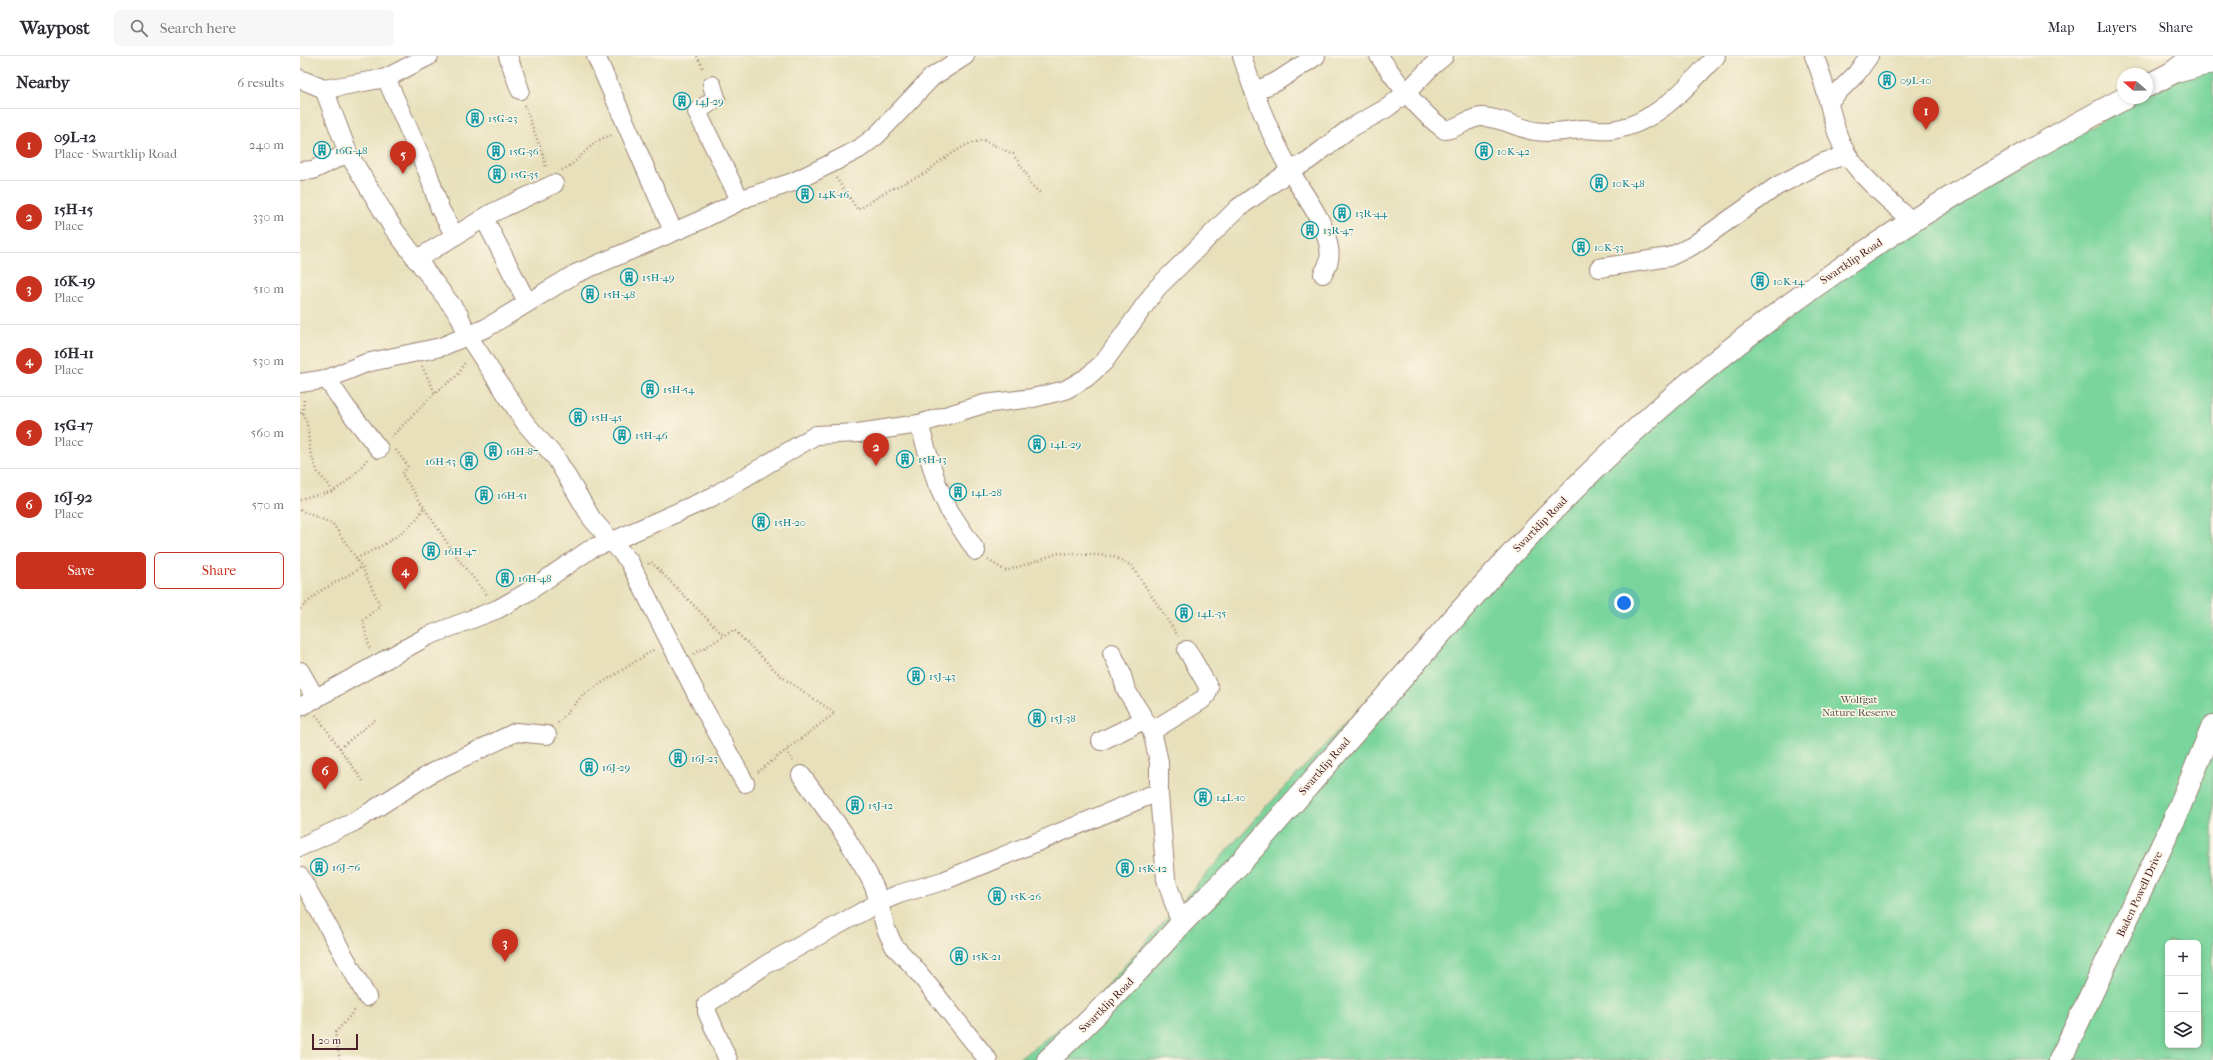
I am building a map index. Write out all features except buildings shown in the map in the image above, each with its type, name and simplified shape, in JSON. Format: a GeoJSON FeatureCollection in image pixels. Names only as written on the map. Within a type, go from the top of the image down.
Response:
{"type":"FeatureCollection","features":[{"type":"Feature","properties":{"kind":"main road"},"geometry":{"type":"LineString","coordinates":[[2153,83],[2172,73],[2194,56]]}},
{"type":"Feature","properties":{"kind":"main road"},"geometry":{"type":"LineString","coordinates":[[2172,73],[2213,62]]}},
{"type":"Feature","properties":{"kind":"main road","name":"Swartklip Road"},"geometry":{"type":"LineString","coordinates":[[1048,1060],[1096,1015],[1150,960],[1180,925],[1240,862],[1494,573],[1613,450],[1699,373],[1762,324],[1866,250],[1971,184],[2117,102]]}},
{"type":"Feature","properties":{"kind":"main road","name":"Baden Powell Drive"},"geometry":{"type":"LineString","coordinates":[[2060,1060],[2171,827],[2213,726]]}},
{"type":"Feature","properties":{"kind":"street"},"geometry":{"type":"LineString","coordinates":[[300,79],[324,89],[386,78],[429,56]]}},
{"type":"Feature","properties":{"kind":"street"},"geometry":{"type":"LineString","coordinates":[[508,56],[520,90]]}},
{"type":"Feature","properties":{"kind":"street"},"geometry":{"type":"LineString","coordinates":[[596,56],[673,231]]}},
{"type":"Feature","properties":{"kind":"street"},"geometry":{"type":"LineString","coordinates":[[300,383],[327,379],[366,363],[441,347],[470,339],[527,302],[575,274],[740,200],[793,182],[828,165],[859,149],[876,136],[932,77],[965,56]]}},
{"type":"Feature","properties":{"kind":"street"},"geometry":{"type":"LineString","coordinates":[[1242,56],[1255,91],[1290,171],[1318,215],[1326,233],[1330,249],[1328,266],[1323,274]]}},
{"type":"Feature","properties":{"kind":"street"},"geometry":{"type":"LineString","coordinates":[[1255,91],[1281,79],[1316,56]]}},
{"type":"Feature","properties":{"kind":"street"},"geometry":{"type":"LineString","coordinates":[[1379,56],[1407,92],[1435,123],[1445,130],[1454,129],[1480,117],[1496,119],[1535,131],[1611,130],[1628,126],[1654,115],[1683,91],[1716,56]]}},
{"type":"Feature","properties":{"kind":"street"},"geometry":{"type":"LineString","coordinates":[[300,671],[308,703],[428,636],[498,609],[526,594],[592,548],[613,541],[712,497],[816,435],[858,433],[919,424],[984,404],[1033,398],[1065,390],[1086,378],[1104,362],[1142,307],[1167,278],[1238,208],[1290,171],[1309,160],[1349,129],[1388,108],[1407,92],[1444,56]]}},
{"type":"Feature","properties":{"kind":"street"},"geometry":{"type":"LineString","coordinates":[[1814,56],[1839,140],[1847,155],[1867,178],[1911,221]]}},
{"type":"Feature","properties":{"kind":"street"},"geometry":{"type":"LineString","coordinates":[[1828,101],[1853,77],[1869,56]]}},
{"type":"Feature","properties":{"kind":"street"},"geometry":{"type":"LineString","coordinates":[[386,78],[428,173],[440,209],[455,236]]}},
{"type":"Feature","properties":{"kind":"street"},"geometry":{"type":"LineString","coordinates":[[712,85],[716,98],[697,112],[740,200]]}},
{"type":"Feature","properties":{"kind":"street"},"geometry":{"type":"LineString","coordinates":[[324,89],[348,153],[392,228],[459,315],[470,339],[526,424],[559,463],[592,520],[623,552],[670,639],[703,708],[745,783]]}},
{"type":"Feature","properties":{"kind":"street"},"geometry":{"type":"LineString","coordinates":[[300,171],[313,170],[348,153]]}},
{"type":"Feature","properties":{"kind":"street"},"geometry":{"type":"LineString","coordinates":[[1599,268],[1669,257],[1692,246],[1776,186],[1824,162],[1847,155]]}},
{"type":"Feature","properties":{"kind":"street"},"geometry":{"type":"LineString","coordinates":[[416,260],[484,218],[554,184]]}},
{"type":"Feature","properties":{"kind":"street"},"geometry":{"type":"LineString","coordinates":[[484,218],[527,302]]}},
{"type":"Feature","properties":{"kind":"street"},"geometry":{"type":"LineString","coordinates":[[327,379],[339,397],[384,444]]}},
{"type":"Feature","properties":{"kind":"street"},"geometry":{"type":"LineString","coordinates":[[919,424],[930,464],[950,512],[976,552]]}},
{"type":"Feature","properties":{"kind":"street"},"geometry":{"type":"LineString","coordinates":[[1100,741],[1148,726],[1202,700],[1209,688],[1187,650]]}},
{"type":"Feature","properties":{"kind":"street"},"geometry":{"type":"LineString","coordinates":[[1112,653],[1121,672],[1126,690],[1148,726],[1159,762],[1159,795],[1166,879],[1180,925]]}},
{"type":"Feature","properties":{"kind":"street"},"geometry":{"type":"LineString","coordinates":[[300,847],[354,822],[433,772],[516,732],[547,735]]}},
{"type":"Feature","properties":{"kind":"street"},"geometry":{"type":"LineString","coordinates":[[801,775],[842,831],[875,889],[886,928],[894,946],[913,966],[988,1060]]}},
{"type":"Feature","properties":{"kind":"street"},"geometry":{"type":"LineString","coordinates":[[728,1060],[707,1012],[707,1004],[767,964],[878,903],[899,894],[943,881],[1141,799],[1159,795]]}},
{"type":"Feature","properties":{"kind":"street"},"geometry":{"type":"LineString","coordinates":[[300,876],[367,997]]}},
{"type":"Feature","properties":{"kind":"path"},"geometry":{"type":"LineString","coordinates":[[520,90],[544,157],[545,167],[554,184]]}},
{"type":"Feature","properties":{"kind":"path"},"geometry":{"type":"LineString","coordinates":[[554,184],[559,173],[572,164],[592,144],[604,137],[622,133],[627,129]]}},
{"type":"Feature","properties":{"kind":"path"},"geometry":{"type":"LineString","coordinates":[[828,165],[858,210],[892,188],[926,173],[940,161],[966,145],[983,140],[1013,154],[1030,178],[1028,182],[1042,194]]}},
{"type":"Feature","properties":{"kind":"path"},"geometry":{"type":"LineString","coordinates":[[300,500],[308,495],[332,492],[362,468],[369,455],[384,444],[435,393],[458,375],[464,365],[470,339]]}},
{"type":"Feature","properties":{"kind":"path"},"geometry":{"type":"LineString","coordinates":[[416,352],[435,393]]}},
{"type":"Feature","properties":{"kind":"path"},"geometry":{"type":"LineString","coordinates":[[300,413],[303,413],[307,423],[310,451],[318,473],[332,492]]}},
{"type":"Feature","properties":{"kind":"path"},"geometry":{"type":"LineString","coordinates":[[384,444],[408,466],[402,474],[424,505],[458,559],[498,609]]}},
{"type":"Feature","properties":{"kind":"path"},"geometry":{"type":"LineString","coordinates":[[356,558],[396,537],[421,514],[424,505]]}},
{"type":"Feature","properties":{"kind":"path"},"geometry":{"type":"LineString","coordinates":[[300,510],[334,524],[362,567],[380,605],[363,621],[374,666]]}},
{"type":"Feature","properties":{"kind":"path"},"geometry":{"type":"LineString","coordinates":[[976,552],[1006,571],[1059,552],[1112,556],[1132,566],[1187,650]]}},
{"type":"Feature","properties":{"kind":"path"},"geometry":{"type":"LineString","coordinates":[[634,571],[651,562],[724,636]]}},
{"type":"Feature","properties":{"kind":"path"},"geometry":{"type":"LineString","coordinates":[[300,609],[322,590],[362,567]]}},
{"type":"Feature","properties":{"kind":"path"},"geometry":{"type":"LineString","coordinates":[[681,662],[734,630],[782,676],[835,713],[745,783]]}},
{"type":"Feature","properties":{"kind":"path"},"geometry":{"type":"LineString","coordinates":[[547,735],[583,695],[670,639]]}},
{"type":"Feature","properties":{"kind":"path"},"geometry":{"type":"LineString","coordinates":[[308,703],[363,781]]}},
{"type":"Feature","properties":{"kind":"path"},"geometry":{"type":"LineString","coordinates":[[340,748],[377,718]]}},
{"type":"Feature","properties":{"kind":"path"},"geometry":{"type":"LineString","coordinates":[[786,750],[801,775]]}},
{"type":"Feature","properties":{"kind":"path"},"geometry":{"type":"LineString","coordinates":[[340,1060],[335,1033],[367,997]]}},
{"type":"Feature","properties":{"kind":"green space","name":"Wolfgat Nature Reserve"},"geometry":{"type":"Polygon","coordinates":[[[2213,59],[2213,1060],[1018,1060],[1089,1006],[1256,818],[1588,467],[1899,235],[2132,104],[2153,104],[2153,93],[2213,59]]]}},
{"type":"Feature","properties":{"kind":"place","name":"09L-10"},"geometry":{"type":"Point","coordinates":[1887,80]}},
{"type":"Feature","properties":{"kind":"place","name":"14J-29"},"geometry":{"type":"Point","coordinates":[682,101]}},
{"type":"Feature","properties":{"kind":"place","name":"15G-23"},"geometry":{"type":"Point","coordinates":[475,118]}},
{"type":"Feature","properties":{"kind":"place","name":"09L-12"},"geometry":{"type":"Point","coordinates":[1926,130]}},
{"type":"Feature","properties":{"kind":"place","name":"16G-48"},"geometry":{"type":"Point","coordinates":[322,150]}},
{"type":"Feature","properties":{"kind":"place","name":"15G-36"},"geometry":{"type":"Point","coordinates":[496,151]}},
{"type":"Feature","properties":{"kind":"place","name":"10K-42"},"geometry":{"type":"Point","coordinates":[1484,151]}},
{"type":"Feature","properties":{"kind":"place","name":"15G-17"},"geometry":{"type":"Point","coordinates":[403,174]}},
{"type":"Feature","properties":{"kind":"place","name":"15G-35"},"geometry":{"type":"Point","coordinates":[497,174]}},
{"type":"Feature","properties":{"kind":"place","name":"10K-48"},"geometry":{"type":"Point","coordinates":[1599,183]}},
{"type":"Feature","properties":{"kind":"place","name":"14K-16"},"geometry":{"type":"Point","coordinates":[805,194]}},
{"type":"Feature","properties":{"kind":"place","name":"13R-44"},"geometry":{"type":"Point","coordinates":[1342,213]}},
{"type":"Feature","properties":{"kind":"place","name":"13R-47"},"geometry":{"type":"Point","coordinates":[1310,230]}},
{"type":"Feature","properties":{"kind":"place","name":"10K-33"},"geometry":{"type":"Point","coordinates":[1581,247]}},
{"type":"Feature","properties":{"kind":"place","name":"15H-49"},"geometry":{"type":"Point","coordinates":[629,277]}},
{"type":"Feature","properties":{"kind":"place","name":"10K-14"},"geometry":{"type":"Point","coordinates":[1760,281]}},
{"type":"Feature","properties":{"kind":"place","name":"15H-48"},"geometry":{"type":"Point","coordinates":[590,294]}},
{"type":"Feature","properties":{"kind":"place","name":"15H-54"},"geometry":{"type":"Point","coordinates":[650,389]}},
{"type":"Feature","properties":{"kind":"place","name":"15H-45"},"geometry":{"type":"Point","coordinates":[578,417]}},
{"type":"Feature","properties":{"kind":"place","name":"15H-46"},"geometry":{"type":"Point","coordinates":[622,435]}},
{"type":"Feature","properties":{"kind":"place","name":"14L-29"},"geometry":{"type":"Point","coordinates":[1037,444]}},
{"type":"Feature","properties":{"kind":"place","name":"16H-87"},"geometry":{"type":"Point","coordinates":[493,451]}},
{"type":"Feature","properties":{"kind":"place","name":"15H-13"},"geometry":{"type":"Point","coordinates":[905,459]}},
{"type":"Feature","properties":{"kind":"place","name":"16H-53"},"geometry":{"type":"Point","coordinates":[469,461]}},
{"type":"Feature","properties":{"kind":"place","name":"15H-15"},"geometry":{"type":"Point","coordinates":[876,466]}},
{"type":"Feature","properties":{"kind":"place","name":"14L-28"},"geometry":{"type":"Point","coordinates":[958,492]}},
{"type":"Feature","properties":{"kind":"place","name":"16H-51"},"geometry":{"type":"Point","coordinates":[484,495]}},
{"type":"Feature","properties":{"kind":"place","name":"15H-20"},"geometry":{"type":"Point","coordinates":[761,522]}},
{"type":"Feature","properties":{"kind":"place","name":"16H-47"},"geometry":{"type":"Point","coordinates":[431,551]}},
{"type":"Feature","properties":{"kind":"place","name":"16H-48"},"geometry":{"type":"Point","coordinates":[505,578]}},
{"type":"Feature","properties":{"kind":"place","name":"16H-11"},"geometry":{"type":"Point","coordinates":[405,590]}},
{"type":"Feature","properties":{"kind":"place","name":"14L-35"},"geometry":{"type":"Point","coordinates":[1184,613]}},
{"type":"Feature","properties":{"kind":"place","name":"15J-43"},"geometry":{"type":"Point","coordinates":[916,676]}},
{"type":"Feature","properties":{"kind":"place","name":"15J-38"},"geometry":{"type":"Point","coordinates":[1037,718]}},
{"type":"Feature","properties":{"kind":"place","name":"16J-23"},"geometry":{"type":"Point","coordinates":[678,758]}},
{"type":"Feature","properties":{"kind":"place","name":"16J-29"},"geometry":{"type":"Point","coordinates":[589,767]}},
{"type":"Feature","properties":{"kind":"place","name":"16J-92"},"geometry":{"type":"Point","coordinates":[325,790]}},
{"type":"Feature","properties":{"kind":"place","name":"14L-10"},"geometry":{"type":"Point","coordinates":[1203,797]}},
{"type":"Feature","properties":{"kind":"place","name":"15J-12"},"geometry":{"type":"Point","coordinates":[855,805]}},
{"type":"Feature","properties":{"kind":"place","name":"16J-76"},"geometry":{"type":"Point","coordinates":[319,867]}},
{"type":"Feature","properties":{"kind":"place","name":"15K-12"},"geometry":{"type":"Point","coordinates":[1125,868]}},
{"type":"Feature","properties":{"kind":"place","name":"15K-26"},"geometry":{"type":"Point","coordinates":[997,896]}},
{"type":"Feature","properties":{"kind":"place","name":"15K-21"},"geometry":{"type":"Point","coordinates":[959,956]}},
{"type":"Feature","properties":{"kind":"place","name":"16K-19"},"geometry":{"type":"Point","coordinates":[505,962]}}]}
